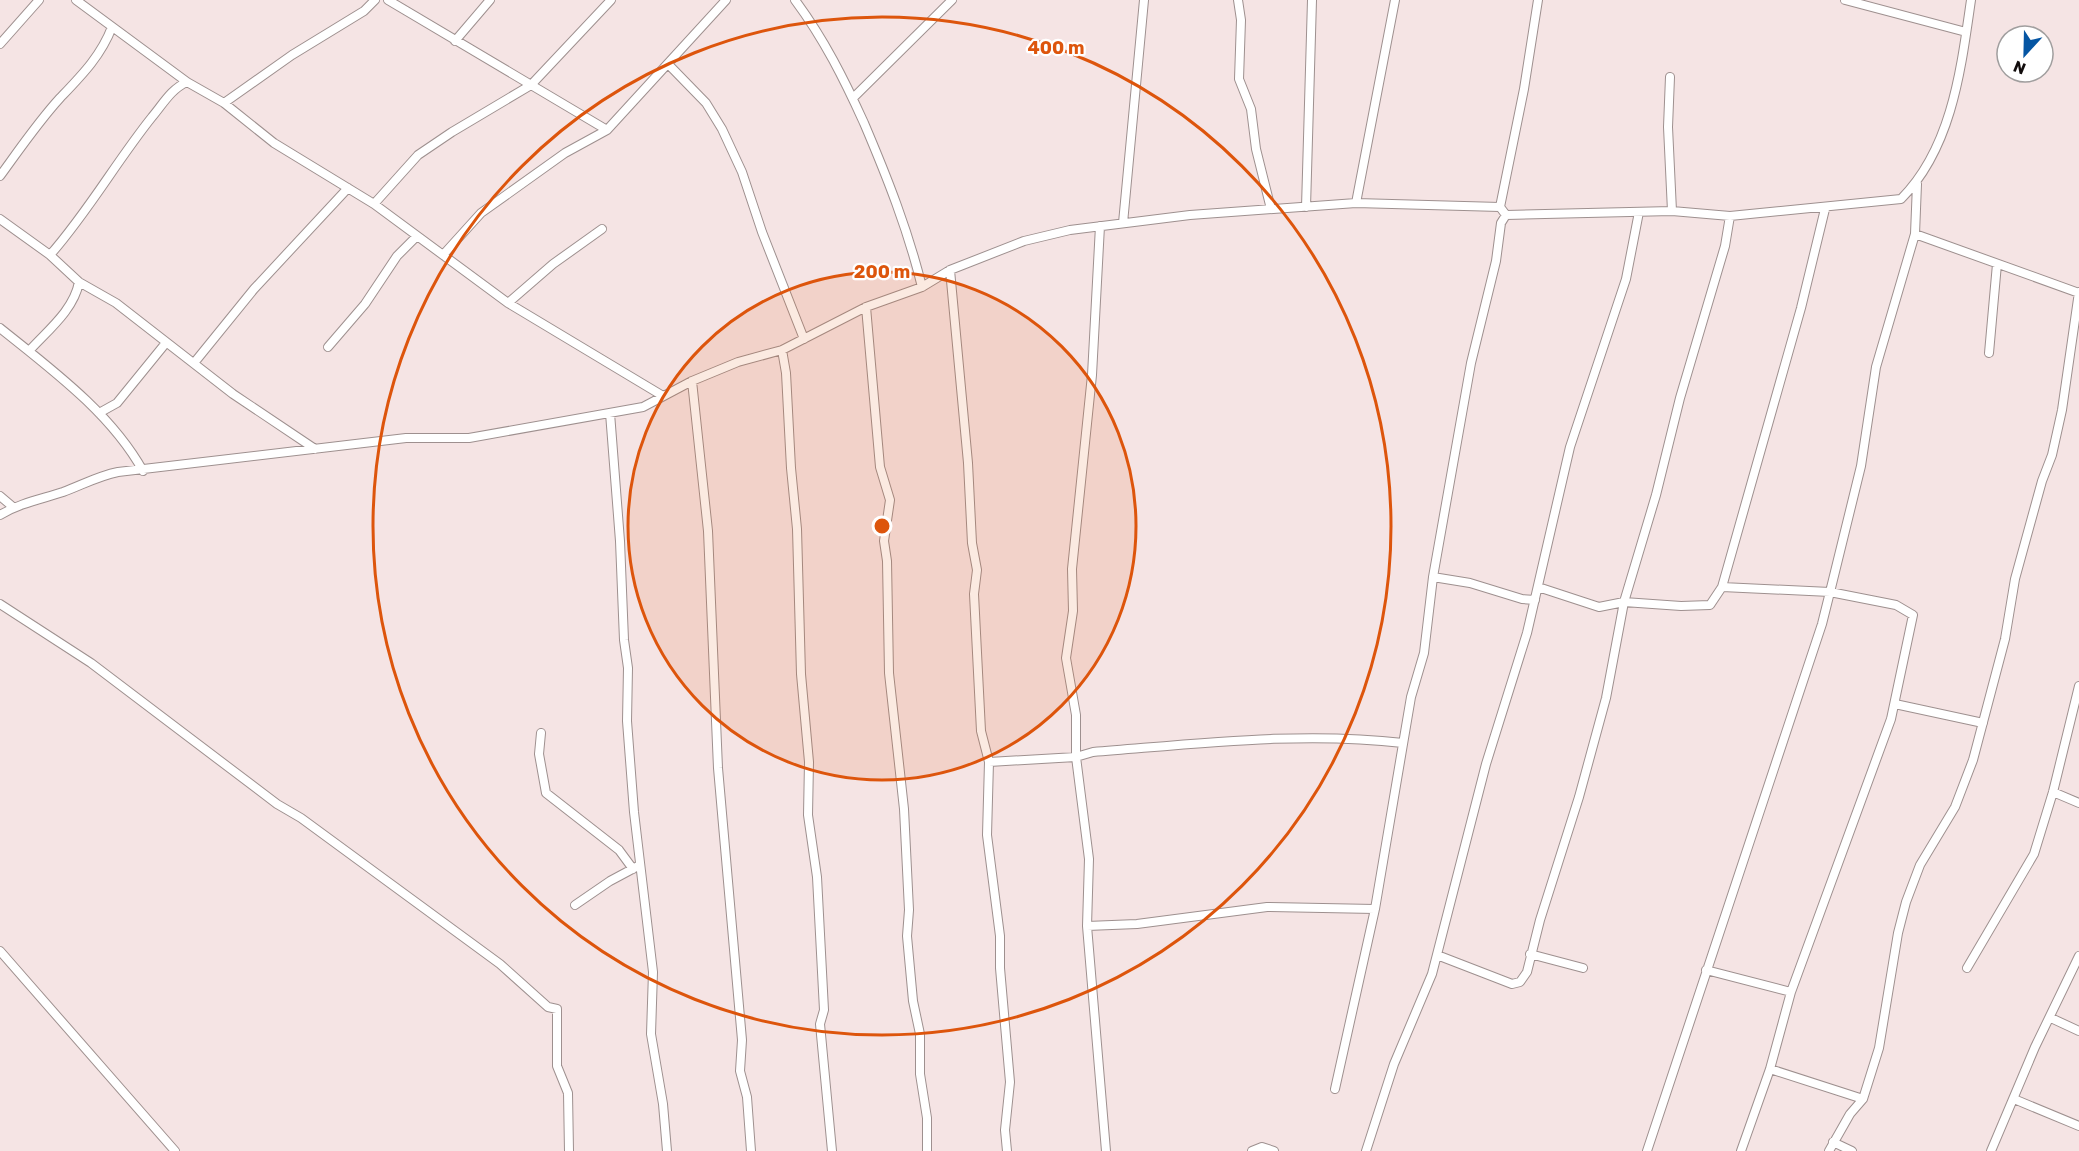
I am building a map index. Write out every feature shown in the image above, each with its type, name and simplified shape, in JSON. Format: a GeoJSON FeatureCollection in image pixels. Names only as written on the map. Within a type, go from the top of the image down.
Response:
{"type":"FeatureCollection","features":[{"type":"Feature","properties":{"kind":"street"},"geometry":{"type":"LineString","coordinates":[[0,44],[39,0]]}},
{"type":"Feature","properties":{"kind":"street"},"geometry":{"type":"LineString","coordinates":[[77,0],[187,82],[224,103],[273,143],[374,204],[508,303],[663,396]]}},
{"type":"Feature","properties":{"kind":"street"},"geometry":{"type":"LineString","coordinates":[[224,103],[292,55],[364,11],[375,0]]}},
{"type":"Feature","properties":{"kind":"street"},"geometry":{"type":"LineString","coordinates":[[388,0],[607,130]]}},
{"type":"Feature","properties":{"kind":"street"},"geometry":{"type":"LineString","coordinates":[[455,41],[490,0]]}},
{"type":"Feature","properties":{"kind":"street"},"geometry":{"type":"LineString","coordinates":[[374,204],[418,155],[452,132],[531,86],[611,0]]}},
{"type":"Feature","properties":{"kind":"street"},"geometry":{"type":"LineString","coordinates":[[443,255],[481,213],[565,153],[607,130],[726,0]]}},
{"type":"Feature","properties":{"kind":"street"},"geometry":{"type":"LineString","coordinates":[[795,0],[822,37],[853,98],[894,194],[922,287]]}},
{"type":"Feature","properties":{"kind":"street"},"geometry":{"type":"LineString","coordinates":[[853,98],[952,0]]}},
{"type":"Feature","properties":{"kind":"street"},"geometry":{"type":"LineString","coordinates":[[1123,223],[1144,0]]}},
{"type":"Feature","properties":{"kind":"street"},"geometry":{"type":"LineString","coordinates":[[1238,0],[1241,20],[1239,79],[1251,109],[1256,149],[1271,209]]}},
{"type":"Feature","properties":{"kind":"street"},"geometry":{"type":"LineString","coordinates":[[1306,207],[1312,0]]}},
{"type":"Feature","properties":{"kind":"street"},"geometry":{"type":"LineString","coordinates":[[1356,203],[1395,0]]}},
{"type":"Feature","properties":{"kind":"street"},"geometry":{"type":"LineString","coordinates":[[1335,1089],[1375,909],[1411,697],[1424,653],[1433,577],[1477,333],[1496,261],[1538,0]]}},
{"type":"Feature","properties":{"kind":"street"},"geometry":{"type":"LineString","coordinates":[[1845,0],[1966,32]]}},
{"type":"Feature","properties":{"kind":"street"},"geometry":{"type":"LineString","coordinates":[[0,515],[13,507],[65,491],[97,476],[143,471],[175,463],[406,438],[469,438],[643,407],[692,381],[738,362],[782,350],[866,307],[922,287],[950,270],[1024,241],[1100,226],[1356,203],[1503,211],[1672,211],[1731,216],[1901,200],[1917,184],[1930,163],[1948,118],[1971,0]]}},
{"type":"Feature","properties":{"kind":"street"},"geometry":{"type":"LineString","coordinates":[[0,176],[60,99],[76,84],[105,47],[112,27]]}},
{"type":"Feature","properties":{"kind":"street"},"geometry":{"type":"LineString","coordinates":[[668,64],[706,103],[722,129],[742,172],[762,232],[804,339]]}},
{"type":"Feature","properties":{"kind":"street"},"geometry":{"type":"LineString","coordinates":[[1670,77],[1667,99],[1672,211]]}},
{"type":"Feature","properties":{"kind":"street"},"geometry":{"type":"LineString","coordinates":[[50,255],[176,86],[187,82]]}},
{"type":"Feature","properties":{"kind":"street"},"geometry":{"type":"LineString","coordinates":[[1647,1151],[1822,624],[1861,466],[1876,367],[1915,234],[1917,184]]}},
{"type":"Feature","properties":{"kind":"street"},"geometry":{"type":"LineString","coordinates":[[194,363],[254,289],[348,188]]}},
{"type":"Feature","properties":{"kind":"street"},"geometry":{"type":"LineString","coordinates":[[1538,587],[1599,607],[1624,602],[1681,606],[1710,605],[1722,587],[1801,308],[1825,208]]}},
{"type":"Feature","properties":{"kind":"street"},"geometry":{"type":"LineString","coordinates":[[1366,1151],[1394,1064],[1437,955],[1486,764],[1501,722],[1535,600],[1570,447],[1626,279],[1639,212]]}},
{"type":"Feature","properties":{"kind":"street"},"geometry":{"type":"LineString","coordinates":[[1437,955],[1516,984],[1527,972],[1530,954],[1579,797],[1606,698],[1624,602],[1656,495],[1680,398],[1725,246],[1731,216]]}},
{"type":"Feature","properties":{"kind":"street"},"geometry":{"type":"LineString","coordinates":[[0,219],[50,255],[79,282],[116,303],[165,344],[194,363],[233,394],[315,449]]}},
{"type":"Feature","properties":{"kind":"street"},"geometry":{"type":"LineString","coordinates":[[1100,226],[1098,303],[1071,568],[1073,611],[1066,658],[1078,727],[1076,757],[1089,859],[1087,926],[1106,1151]]}},
{"type":"Feature","properties":{"kind":"street"},"geometry":{"type":"LineString","coordinates":[[508,303],[553,264],[602,229]]}},
{"type":"Feature","properties":{"kind":"street"},"geometry":{"type":"LineString","coordinates":[[1852,1151],[1831,1147],[1850,1114],[1863,1099],[1879,1048],[1898,933],[1906,902],[1920,865],[1955,807],[1983,723],[2005,639],[2015,579],[2042,481],[2052,455],[2062,410],[2079,292],[1915,234]]}},
{"type":"Feature","properties":{"kind":"street"},"geometry":{"type":"LineString","coordinates":[[328,347],[365,304],[397,256],[416,237]]}},
{"type":"Feature","properties":{"kind":"street"},"geometry":{"type":"LineString","coordinates":[[1989,353],[1997,264]]}},
{"type":"Feature","properties":{"kind":"street"},"geometry":{"type":"LineString","coordinates":[[950,270],[968,463],[972,543],[977,570],[974,594],[979,651],[981,731],[989,762],[987,835],[1000,936],[1000,968],[1010,1082],[1005,1130],[1008,1151]]}},
{"type":"Feature","properties":{"kind":"street"},"geometry":{"type":"LineString","coordinates":[[29,351],[69,307],[77,293],[79,282]]}},
{"type":"Feature","properties":{"kind":"street"},"geometry":{"type":"LineString","coordinates":[[866,307],[880,467],[890,500],[884,541],[887,561],[889,674],[904,809],[909,910],[907,936],[913,1001],[920,1034],[920,1074],[927,1118],[927,1151]]}},
{"type":"Feature","properties":{"kind":"street"},"geometry":{"type":"LineString","coordinates":[[0,328],[99,413],[132,452],[143,471]]}},
{"type":"Feature","properties":{"kind":"street"},"geometry":{"type":"LineString","coordinates":[[99,413],[117,403],[165,344]]}},
{"type":"Feature","properties":{"kind":"street"},"geometry":{"type":"LineString","coordinates":[[782,350],[786,373],[797,529],[800,639],[808,762],[808,814],[817,877],[824,1010],[820,1024],[832,1151]]}},
{"type":"Feature","properties":{"kind":"street"},"geometry":{"type":"LineString","coordinates":[[692,381],[708,531],[718,768],[742,1040],[740,1071],[747,1097],[751,1151]]}},
{"type":"Feature","properties":{"kind":"street"},"geometry":{"type":"LineString","coordinates":[[610,413],[620,541],[624,640],[628,668],[627,721],[637,867],[653,972],[651,1034],[663,1104],[667,1151]]}},
{"type":"Feature","properties":{"kind":"street"},"geometry":{"type":"LineString","coordinates":[[0,496],[13,507]]}},
{"type":"Feature","properties":{"kind":"street"},"geometry":{"type":"LineString","coordinates":[[1433,577],[1470,583],[1522,599],[1535,600]]}},
{"type":"Feature","properties":{"kind":"street"},"geometry":{"type":"LineString","coordinates":[[1722,587],[1830,592],[1896,605],[1913,615],[1895,704],[1791,992],[1770,1069],[1741,1151]]}},
{"type":"Feature","properties":{"kind":"street"},"geometry":{"type":"LineString","coordinates":[[0,604],[92,663],[277,804],[301,818],[500,964],[548,1007],[557,1009],[557,1066],[568,1093],[569,1151]]}},
{"type":"Feature","properties":{"kind":"street"},"geometry":{"type":"LineString","coordinates":[[1967,968],[2034,854],[2053,792],[2079,686]]}},
{"type":"Feature","properties":{"kind":"street"},"geometry":{"type":"LineString","coordinates":[[1895,704],[1983,723]]}},
{"type":"Feature","properties":{"kind":"street"},"geometry":{"type":"LineString","coordinates":[[541,733],[539,754],[546,793],[620,850],[637,867]]}},
{"type":"Feature","properties":{"kind":"street"},"geometry":{"type":"LineString","coordinates":[[989,762],[1054,756],[1076,757],[1093,752],[1158,747],[1339,738],[1403,743]]}},
{"type":"Feature","properties":{"kind":"street"},"geometry":{"type":"LineString","coordinates":[[2053,792],[2079,803]]}},
{"type":"Feature","properties":{"kind":"street"},"geometry":{"type":"LineString","coordinates":[[576,905],[610,881],[637,867]]}},
{"type":"Feature","properties":{"kind":"street"},"geometry":{"type":"LineString","coordinates":[[1087,926],[1137,924],[1267,907],[1375,909]]}},
{"type":"Feature","properties":{"kind":"street"},"geometry":{"type":"LineString","coordinates":[[0,951],[175,1151]]}},
{"type":"Feature","properties":{"kind":"street"},"geometry":{"type":"LineString","coordinates":[[1530,954],[1583,968]]}},
{"type":"Feature","properties":{"kind":"street"},"geometry":{"type":"LineString","coordinates":[[1991,1151],[2079,956]]}},
{"type":"Feature","properties":{"kind":"street"},"geometry":{"type":"LineString","coordinates":[[1706,970],[1791,992]]}},
{"type":"Feature","properties":{"kind":"street"},"geometry":{"type":"LineString","coordinates":[[2051,1018],[2079,1031]]}},
{"type":"Feature","properties":{"kind":"street"},"geometry":{"type":"LineString","coordinates":[[1770,1069],[1863,1099]]}},
{"type":"Feature","properties":{"kind":"street"},"geometry":{"type":"LineString","coordinates":[[2014,1099],[2079,1126]]}},
{"type":"Feature","properties":{"kind":"street"},"geometry":{"type":"LineString","coordinates":[[1252,1151],[1262,1147],[1274,1151]]}}]}
